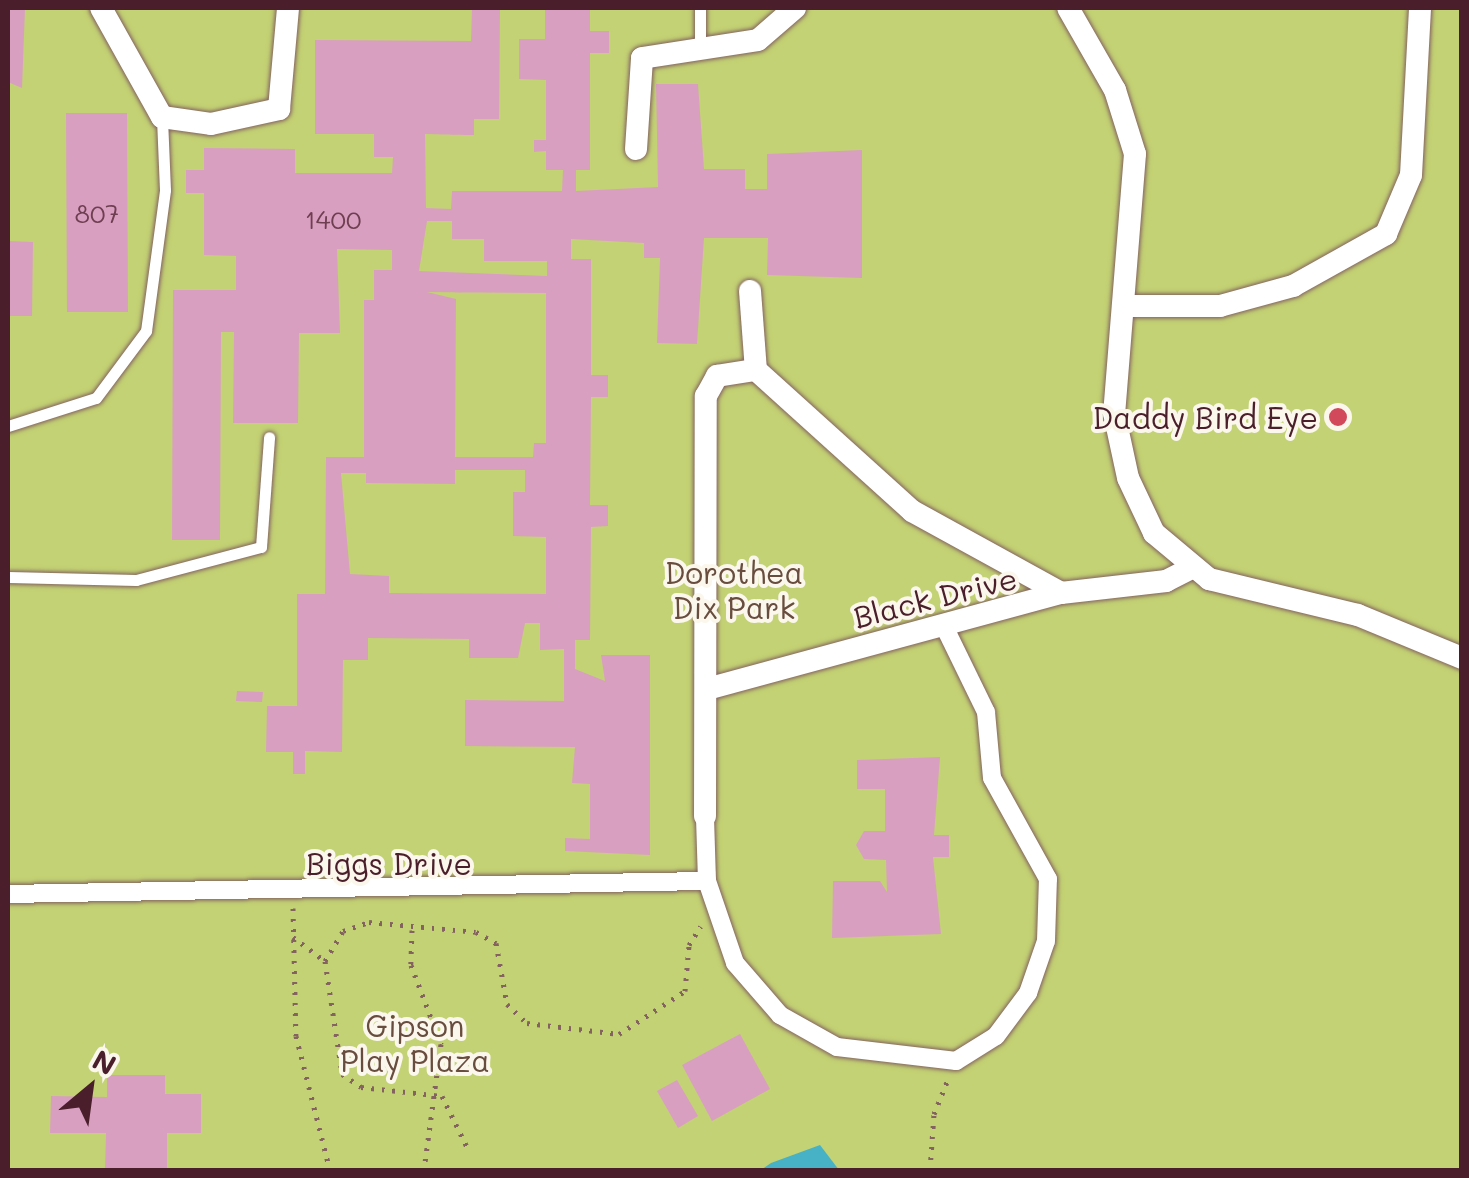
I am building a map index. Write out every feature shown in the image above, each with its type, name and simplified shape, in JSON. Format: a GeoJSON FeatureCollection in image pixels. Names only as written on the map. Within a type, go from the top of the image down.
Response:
{"type":"FeatureCollection","features":[{"type":"Feature","properties":{"kind":"street"},"geometry":{"type":"LineString","coordinates":[[100,8],[162,118],[210,124],[280,109],[288,8]]}},
{"type":"Feature","properties":{"kind":"street"},"geometry":{"type":"LineString","coordinates":[[636,150],[642,58],[758,40],[795,8]]}},
{"type":"Feature","properties":{"kind":"street"},"geometry":{"type":"LineString","coordinates":[[1068,8],[1132,134],[1118,442],[1154,533],[1190,569],[1396,627],[1462,658]]}},
{"type":"Feature","properties":{"kind":"street"},"geometry":{"type":"LineString","coordinates":[[1127,306],[1220,306],[1275,291],[1344,266],[1386,234],[1410,175],[1420,8]]}},
{"type":"Feature","properties":{"kind":"street"},"geometry":{"type":"LineString","coordinates":[[750,291],[756,370],[912,511],[1061,592]]}},
{"type":"Feature","properties":{"kind":"street"},"geometry":{"type":"LineString","coordinates":[[756,370],[717,376],[706,396],[706,816],[707,881],[713,913],[735,964],[780,1014],[837,1046],[956,1060],[996,1036],[1028,993],[1046,941],[1048,878],[992,778],[986,712],[943,624]]}},
{"type":"Feature","properties":{"kind":"street","name":"Black Drive"},"geometry":{"type":"LineString","coordinates":[[707,688],[1061,592],[1166,582],[1190,569]]}},
{"type":"Feature","properties":{"kind":"street","name":"Biggs Drive"},"geometry":{"type":"LineString","coordinates":[[8,894],[707,881]]}},
{"type":"Feature","properties":{"kind":"lane"},"geometry":{"type":"LineString","coordinates":[[700,8],[700,47]]}},
{"type":"Feature","properties":{"kind":"lane"},"geometry":{"type":"LineString","coordinates":[[8,426],[96,398],[146,331],[165,190],[162,118]]}},
{"type":"Feature","properties":{"kind":"lane"},"geometry":{"type":"LineString","coordinates":[[8,576],[136,580],[261,547],[269,437]]}},
{"type":"Feature","properties":{"kind":"path"},"geometry":{"type":"LineString","coordinates":[[293,891],[296,1036],[330,1170]]}},
{"type":"Feature","properties":{"kind":"path"},"geometry":{"type":"LineString","coordinates":[[466,1147],[457,1116],[428,1090],[360,1087],[342,1074],[326,962],[344,931],[369,922],[486,937],[501,956],[507,1004],[528,1023],[600,1035],[644,1025],[685,991],[689,946],[713,913]]}},
{"type":"Feature","properties":{"kind":"path"},"geometry":{"type":"LineString","coordinates":[[412,930],[412,965],[440,1021],[428,1090],[424,1170]]}},
{"type":"Feature","properties":{"kind":"path"},"geometry":{"type":"LineString","coordinates":[[292,937],[326,962]]}},
{"type":"Feature","properties":{"kind":"path"},"geometry":{"type":"LineString","coordinates":[[930,1170],[934,1114],[956,1060]]}},
{"type":"Feature","properties":{"kind":"path"},"geometry":{"type":"LineString","coordinates":[[922,1170],[930,1162]]}},
{"type":"Feature","properties":{"kind":"green space","name":"Dorothea Dix Park"},"geometry":{"type":"Polygon","coordinates":[[[8,8],[1461,8],[1461,1170],[8,1170],[8,8]]]}},
{"type":"Feature","properties":{"kind":"water"},"geometry":{"type":"Polygon","coordinates":[[[820,1145],[839,1170],[761,1170],[771,1163],[820,1145]]]}},
{"type":"Feature","properties":{"kind":"building"},"geometry":{"type":"Polygon","coordinates":[[[8,8],[25,8],[22,88],[8,82],[8,8]]]}},
{"type":"Feature","properties":{"kind":"building"},"geometry":{"type":"Polygon","coordinates":[[[472,8],[500,8],[499,119],[474,119],[474,135],[425,134],[426,208],[451,209],[452,191],[562,191],[563,170],[546,170],[546,151],[534,152],[534,140],[546,140],[546,80],[519,79],[519,39],[545,39],[545,8],[590,8],[590,31],[609,31],[609,53],[590,53],[590,170],[576,170],[576,191],[658,187],[656,84],[698,84],[704,169],[745,169],[745,189],[767,189],[767,154],[862,150],[862,278],[767,275],[768,238],[704,238],[697,344],[657,343],[660,258],[644,258],[644,243],[571,239],[571,259],[591,259],[591,375],[608,375],[608,397],[591,397],[590,505],[608,505],[608,526],[591,527],[590,640],[575,640],[575,669],[605,681],[601,655],[650,655],[650,855],[565,851],[565,838],[590,839],[590,784],[572,783],[575,747],[465,746],[465,700],[564,701],[564,649],[540,650],[540,623],[525,623],[518,658],[469,658],[469,639],[368,638],[368,660],[343,660],[342,752],[305,751],[305,774],[293,774],[293,752],[266,752],[267,706],[297,706],[297,594],[325,594],[326,457],[364,457],[364,300],[374,300],[374,270],[392,270],[392,250],[337,249],[340,333],[299,333],[298,423],[233,423],[234,332],[221,332],[220,540],[172,540],[173,290],[236,290],[236,256],[204,255],[204,193],[186,193],[186,170],[204,170],[204,148],[295,149],[295,173],[392,173],[393,157],[374,157],[374,134],[315,134],[315,40],[471,41],[472,8]],[[427,221],[419,271],[547,276],[547,261],[484,261],[484,239],[452,239],[452,221],[427,221]],[[427,292],[456,299],[455,457],[533,457],[534,443],[546,443],[546,293],[427,292]],[[455,470],[455,484],[366,483],[366,473],[341,473],[350,574],[389,576],[389,593],[546,594],[546,537],[513,536],[513,492],[525,492],[525,470],[455,470]]]}},
{"type":"Feature","properties":{"kind":"building"},"geometry":{"type":"Polygon","coordinates":[[[66,113],[127,113],[128,312],[67,312],[66,113]]]}},
{"type":"Feature","properties":{"kind":"building"},"geometry":{"type":"Polygon","coordinates":[[[8,241],[33,242],[32,316],[8,316],[8,241]]]}},
{"type":"Feature","properties":{"kind":"building"},"geometry":{"type":"Polygon","coordinates":[[[237,691],[263,692],[262,702],[236,701],[237,691]]]}},
{"type":"Feature","properties":{"kind":"building"},"geometry":{"type":"Polygon","coordinates":[[[940,757],[934,835],[949,835],[949,857],[933,857],[941,934],[832,938],[833,881],[880,881],[887,892],[886,860],[864,859],[856,845],[864,831],[885,831],[885,789],[857,789],[857,760],[940,757]]]}},
{"type":"Feature","properties":{"kind":"building"},"geometry":{"type":"Polygon","coordinates":[[[740,1034],[770,1089],[712,1121],[682,1065],[740,1034]]]}},
{"type":"Feature","properties":{"kind":"building"},"geometry":{"type":"Polygon","coordinates":[[[107,1075],[165,1075],[165,1094],[201,1094],[201,1133],[167,1133],[167,1170],[105,1170],[106,1133],[50,1133],[51,1096],[107,1097],[107,1075]]]}},
{"type":"Feature","properties":{"kind":"building"},"geometry":{"type":"Polygon","coordinates":[[[677,1080],[698,1116],[678,1128],[657,1091],[677,1080]]]}},
{"type":"Feature","properties":{"kind":"place","name":"Daddy Bird Eye"},"geometry":{"type":"Point","coordinates":[1338,417]}},
{"type":"Feature","properties":{"kind":"park label","name":"Gipson Play Plaza"},"geometry":{"type":"Point","coordinates":[415,1042]}}]}
